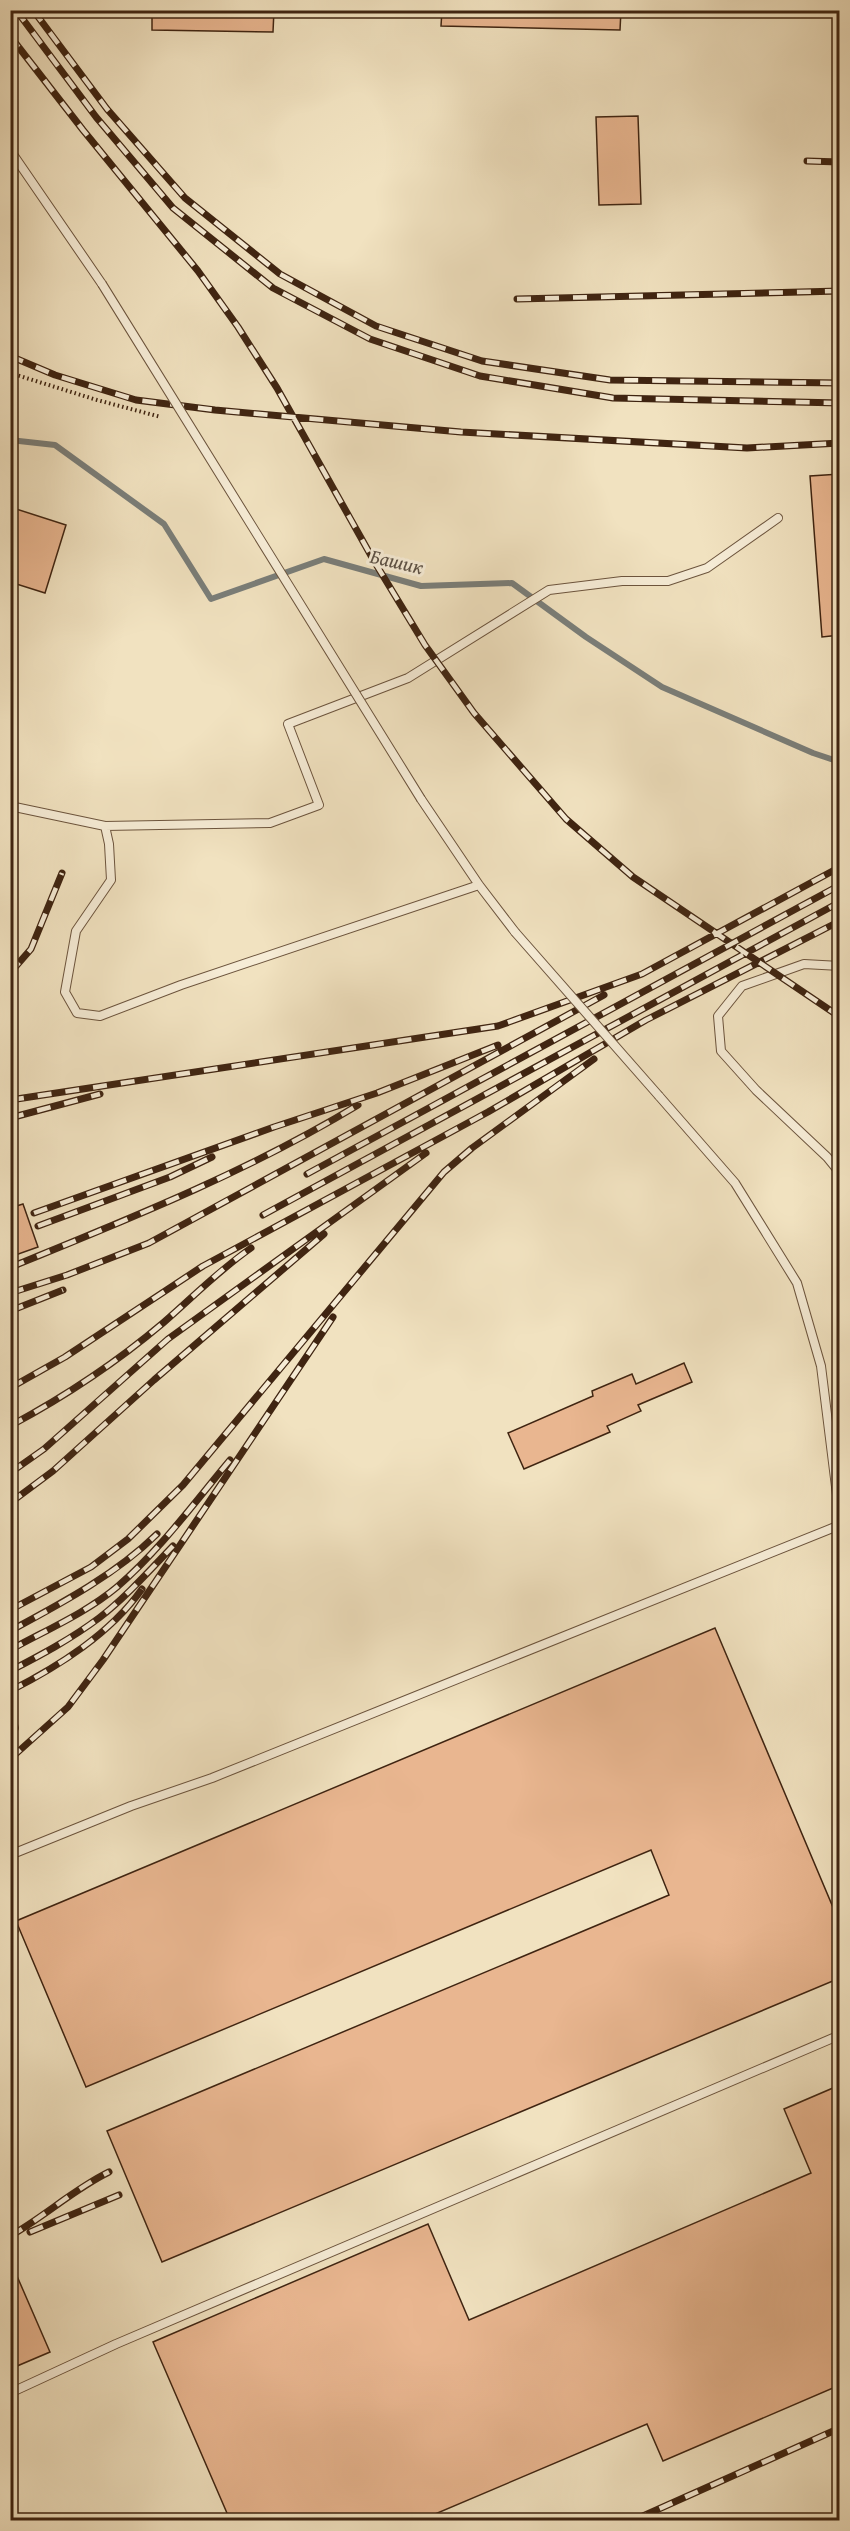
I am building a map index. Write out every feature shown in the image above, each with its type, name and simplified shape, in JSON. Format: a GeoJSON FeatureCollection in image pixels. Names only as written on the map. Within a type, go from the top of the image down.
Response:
{"type":"FeatureCollection","features":[{"type":"Feature","properties":{"kind":"lane"},"geometry":{"type":"LineString","coordinates":[[10,150],[102,284],[421,799],[479,885],[515,932],[735,1183],[797,1283],[821,1366],[840,1519]]}},
{"type":"Feature","properties":{"kind":"lane"},"geometry":{"type":"LineString","coordinates":[[10,806],[105,826],[270,823],[319,805],[288,724],[408,678],[549,590],[622,581],[668,581],[707,568],[778,518]]}},
{"type":"Feature","properties":{"kind":"lane"},"geometry":{"type":"LineString","coordinates":[[105,826],[111,880],[76,931],[65,992],[77,1013],[100,1016],[181,985],[479,885]]}},
{"type":"Feature","properties":{"kind":"lane"},"geometry":{"type":"LineString","coordinates":[[840,966],[804,964],[742,986],[718,1016],[721,1051],[756,1090],[827,1157],[840,1173]]}},
{"type":"Feature","properties":{"kind":"lane"},"geometry":{"type":"LineString","coordinates":[[10,1856],[131,1806],[223,1773],[840,1525]]}},
{"type":"Feature","properties":{"kind":"lane"},"geometry":{"type":"LineString","coordinates":[[10,1714],[14,1728],[10,1731]]}},
{"type":"Feature","properties":{"kind":"lane"},"geometry":{"type":"LineString","coordinates":[[10,2393],[116,2344],[840,2035]]}},
{"type":"Feature","properties":{"kind":"path"},"geometry":{"type":"LineString","coordinates":[[10,373],[161,417]]}},
{"type":"Feature","properties":{"kind":"building"},"geometry":{"type":"Polygon","coordinates":[[[152,10],[274,10],[273,32],[152,30],[152,10]]]}},
{"type":"Feature","properties":{"kind":"building"},"geometry":{"type":"Polygon","coordinates":[[[442,10],[621,10],[620,30],[441,26],[442,10]]]}},
{"type":"Feature","properties":{"kind":"building"},"geometry":{"type":"Polygon","coordinates":[[[638,116],[641,204],[599,205],[596,117],[638,116]]]}},
{"type":"Feature","properties":{"kind":"building"},"geometry":{"type":"Polygon","coordinates":[[[840,474],[840,635],[822,637],[810,476],[840,474]]]}},
{"type":"Feature","properties":{"kind":"building"},"geometry":{"type":"Polygon","coordinates":[[[10,507],[66,525],[45,593],[10,582],[10,507]]]}},
{"type":"Feature","properties":{"kind":"building"},"geometry":{"type":"Polygon","coordinates":[[[23,1204],[38,1247],[10,1257],[10,1208],[23,1204]]]}},
{"type":"Feature","properties":{"kind":"building"},"geometry":{"type":"Polygon","coordinates":[[[684,1363],[692,1382],[638,1405],[641,1411],[607,1426],[610,1432],[524,1469],[508,1433],[593,1396],[592,1391],[632,1374],[636,1384],[684,1363]]]}},
{"type":"Feature","properties":{"kind":"building"},"geometry":{"type":"Polygon","coordinates":[[[715,1628],[840,1924],[840,1978],[162,2262],[107,2131],[669,1895],[651,1850],[86,2087],[16,1921],[715,1628]]]}},
{"type":"Feature","properties":{"kind":"building"},"geometry":{"type":"Polygon","coordinates":[[[840,2085],[840,2385],[663,2461],[647,2424],[421,2520],[230,2520],[153,2342],[428,2224],[469,2320],[811,2173],[784,2109],[840,2085]]]}},
{"type":"Feature","properties":{"kind":"building"},"geometry":{"type":"Polygon","coordinates":[[[10,2260],[50,2352],[10,2369],[10,2260]]]}},
{"type":"Feature","properties":{"kind":"waterway","name":"Башик"},"geometry":{"type":"LineString","coordinates":[[10,440],[55,445],[164,524],[211,599],[324,559],[421,586],[512,583],[586,637],[662,687],[813,753],[840,762]]}},
{"type":"Feature","properties":{"kind":"railway"},"geometry":{"type":"LineString","coordinates":[[16,10],[96,117],[173,208],[273,288],[370,339],[480,376],[613,398],[840,403]]}},
{"type":"Feature","properties":{"kind":"railway"},"geometry":{"type":"LineString","coordinates":[[33,10],[107,109],[185,198],[280,274],[376,326],[482,361],[610,380],[840,383]]}},
{"type":"Feature","properties":{"kind":"railway"},"geometry":{"type":"LineString","coordinates":[[10,36],[198,271],[238,327],[277,388],[374,561],[425,645],[474,713],[566,819],[633,877],[840,1017]]}},
{"type":"Feature","properties":{"kind":"railway"},"geometry":{"type":"LineString","coordinates":[[807,161],[840,162]]}},
{"type":"Feature","properties":{"kind":"railway"},"geometry":{"type":"LineString","coordinates":[[517,299],[840,291]]}},
{"type":"Feature","properties":{"kind":"railway"},"geometry":{"type":"LineString","coordinates":[[10,356],[55,375],[136,400],[215,410],[461,432],[747,448],[840,443]]}},
{"type":"Feature","properties":{"kind":"railway"},"geometry":{"type":"LineString","coordinates":[[10,1100],[498,1026],[642,974],[840,867]]}},
{"type":"Feature","properties":{"kind":"railway"},"geometry":{"type":"LineString","coordinates":[[10,973],[31,949],[62,873]]}},
{"type":"Feature","properties":{"kind":"railway"},"geometry":{"type":"LineString","coordinates":[[307,1174],[840,885]]}},
{"type":"Feature","properties":{"kind":"railway"},"geometry":{"type":"LineString","coordinates":[[263,1215],[840,902]]}},
{"type":"Feature","properties":{"kind":"railway"},"geometry":{"type":"LineString","coordinates":[[10,1388],[65,1357],[203,1266],[488,1112],[646,1020],[840,921]]}},
{"type":"Feature","properties":{"kind":"railway"},"geometry":{"type":"LineString","coordinates":[[10,1293],[67,1275],[149,1243],[604,995]]}},
{"type":"Feature","properties":{"kind":"railway"},"geometry":{"type":"LineString","coordinates":[[34,1213],[274,1127],[377,1093],[498,1045]]}},
{"type":"Feature","properties":{"kind":"railway"},"geometry":{"type":"LineString","coordinates":[[10,1610],[91,1567],[128,1539],[183,1485],[444,1172],[472,1148],[594,1059]]}},
{"type":"Feature","properties":{"kind":"railway"},"geometry":{"type":"LineString","coordinates":[[10,1118],[100,1094]]}},
{"type":"Feature","properties":{"kind":"railway"},"geometry":{"type":"LineString","coordinates":[[11,1267],[231,1173],[317,1129],[358,1105]]}},
{"type":"Feature","properties":{"kind":"railway"},"geometry":{"type":"LineString","coordinates":[[10,1473],[44,1449],[168,1339],[426,1153]]}},
{"type":"Feature","properties":{"kind":"railway"},"geometry":{"type":"LineString","coordinates":[[38,1226],[170,1177],[212,1157]]}},
{"type":"Feature","properties":{"kind":"railway"},"geometry":{"type":"LineString","coordinates":[[10,1503],[53,1471],[154,1380],[324,1234]]}},
{"type":"Feature","properties":{"kind":"railway"},"geometry":{"type":"LineString","coordinates":[[10,1426],[109,1365],[163,1323],[251,1248]]}},
{"type":"Feature","properties":{"kind":"railway"},"geometry":{"type":"LineString","coordinates":[[10,1311],[63,1290]]}},
{"type":"Feature","properties":{"kind":"railway"},"geometry":{"type":"LineString","coordinates":[[10,1759],[68,1707],[103,1660],[333,1317]]}},
{"type":"Feature","properties":{"kind":"railway"},"geometry":{"type":"LineString","coordinates":[[10,1650],[79,1613],[117,1587],[162,1542],[230,1460]]}},
{"type":"Feature","properties":{"kind":"railway"},"geometry":{"type":"LineString","coordinates":[[10,1631],[106,1575],[124,1563],[157,1534]]}},
{"type":"Feature","properties":{"kind":"railway"},"geometry":{"type":"LineString","coordinates":[[10,1671],[67,1640],[99,1618],[128,1593],[173,1546]]}},
{"type":"Feature","properties":{"kind":"railway"},"geometry":{"type":"LineString","coordinates":[[10,1691],[47,1671],[82,1648],[115,1620],[142,1589]]}},
{"type":"Feature","properties":{"kind":"railway"},"geometry":{"type":"LineString","coordinates":[[10,1933],[15,1931]]}},
{"type":"Feature","properties":{"kind":"railway"},"geometry":{"type":"LineString","coordinates":[[10,2236],[84,2186],[109,2172]]}},
{"type":"Feature","properties":{"kind":"railway"},"geometry":{"type":"LineString","coordinates":[[30,2232],[119,2195]]}},
{"type":"Feature","properties":{"kind":"railway"},"geometry":{"type":"LineString","coordinates":[[634,2520],[840,2428]]}}]}
